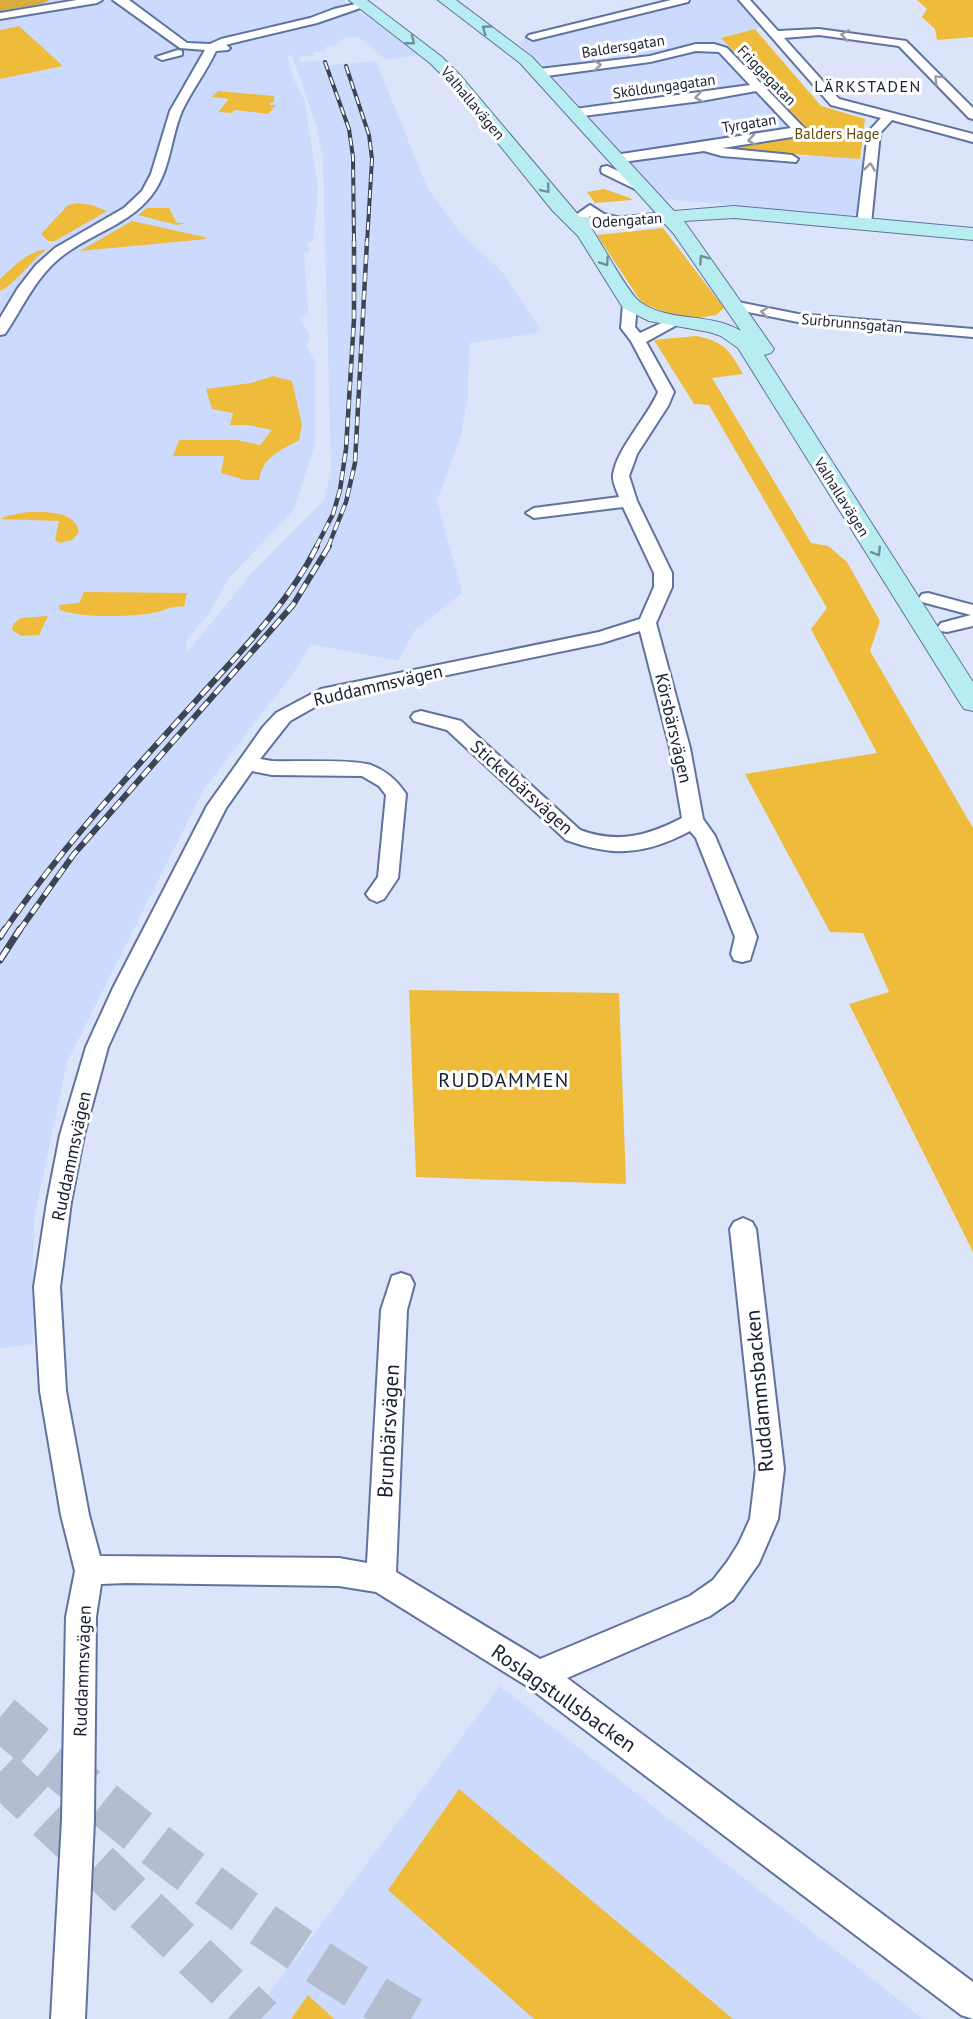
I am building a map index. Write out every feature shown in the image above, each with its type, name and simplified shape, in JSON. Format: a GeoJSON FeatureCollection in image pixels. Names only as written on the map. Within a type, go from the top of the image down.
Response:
{"type":"FeatureCollection","features":[{"type":"Feature","properties":{"kind":"main road","name":"Valhallavägen"},"geometry":{"type":"LineString","coordinates":[[446,0],[526,60],[539,73],[575,113],[611,165],[640,186],[704,260],[973,668]]}},
{"type":"Feature","properties":{"kind":"main road","name":"Valhallavägen"},"geometry":{"type":"LineString","coordinates":[[361,3],[439,63],[585,233],[630,304],[637,310],[653,316],[718,329],[735,336],[753,354],[973,703]]}},
{"type":"Feature","properties":{"kind":"main road","name":"Odengatan"},"geometry":{"type":"LineString","coordinates":[[574,222],[593,211],[734,212],[973,234]]}},
{"type":"Feature","properties":{"kind":"main road","name":"Odengatan"},"geometry":{"type":"LineString","coordinates":[[574,222],[620,222],[663,212]]}},
{"type":"Feature","properties":{"kind":"main road","name":"Valhallavägen"},"geometry":{"type":"LineString","coordinates":[[682,321],[712,321],[733,305]]}},
{"type":"Feature","properties":{"kind":"street"},"geometry":{"type":"LineString","coordinates":[[0,16],[97,0]]}},
{"type":"Feature","properties":{"kind":"street"},"geometry":{"type":"LineString","coordinates":[[118,0],[123,1],[184,46],[179,53]]}},
{"type":"Feature","properties":{"kind":"street"},"geometry":{"type":"LineString","coordinates":[[533,38],[684,0]]}},
{"type":"Feature","properties":{"kind":"street"},"geometry":{"type":"LineString","coordinates":[[744,0],[829,98],[844,105],[888,117],[970,134]]}},
{"type":"Feature","properties":{"kind":"street"},"geometry":{"type":"LineString","coordinates":[[0,331],[31,278],[46,263],[62,250],[120,217],[148,192],[158,173],[166,138],[176,112],[199,75],[212,47],[225,41],[313,21],[361,3]]}},
{"type":"Feature","properties":{"kind":"street"},"geometry":{"type":"LineString","coordinates":[[776,35],[819,32],[903,43],[973,115]]}},
{"type":"Feature","properties":{"kind":"street"},"geometry":{"type":"LineString","coordinates":[[173,39],[173,50],[179,53],[212,47],[234,48]]}},
{"type":"Feature","properties":{"kind":"street","name":"Baldersgatan"},"geometry":{"type":"LineString","coordinates":[[539,73],[653,58],[698,47],[712,46]]}},
{"type":"Feature","properties":{"kind":"street","name":"Friggagatan"},"geometry":{"type":"LineString","coordinates":[[712,46],[723,50],[799,129]]}},
{"type":"Feature","properties":{"kind":"street","name":"Sköldungagatan"},"geometry":{"type":"LineString","coordinates":[[575,113],[701,97],[757,87]]}},
{"type":"Feature","properties":{"kind":"street"},"geometry":{"type":"LineString","coordinates":[[864,224],[874,132],[888,117]]}},
{"type":"Feature","properties":{"kind":"street","name":"Tyrgatan"},"geometry":{"type":"LineString","coordinates":[[611,165],[792,133],[799,129]]}},
{"type":"Feature","properties":{"kind":"street","name":"Tyrgatan"},"geometry":{"type":"LineString","coordinates":[[704,147],[722,152],[792,159]]}},
{"type":"Feature","properties":{"kind":"street"},"geometry":{"type":"LineString","coordinates":[[593,211],[603,219],[620,222]]}},
{"type":"Feature","properties":{"kind":"street"},"geometry":{"type":"LineString","coordinates":[[0,302],[15,302]]}},
{"type":"Feature","properties":{"kind":"street"},"geometry":{"type":"LineString","coordinates":[[630,304],[628,328],[638,340],[666,392],[624,465],[621,476],[629,501],[663,573],[663,587],[647,623]]}},
{"type":"Feature","properties":{"kind":"street","name":"Surbrunnsgatan"},"geometry":{"type":"LineString","coordinates":[[733,305],[798,318],[973,333]]}},
{"type":"Feature","properties":{"kind":"street"},"geometry":{"type":"LineString","coordinates":[[638,340],[682,321]]}},
{"type":"Feature","properties":{"kind":"street"},"geometry":{"type":"LineString","coordinates":[[534,513],[629,501]]}},
{"type":"Feature","properties":{"kind":"street"},"geometry":{"type":"LineString","coordinates":[[928,598],[973,610]]}},
{"type":"Feature","properties":{"kind":"street"},"geometry":{"type":"LineString","coordinates":[[947,627],[973,620]]}},
{"type":"Feature","properties":{"kind":"street","name":"Ruddammsvägen"},"geometry":{"type":"LineString","coordinates":[[68,2019],[78,1820],[81,1617],[89,1571],[75,1515],[53,1391],[47,1287],[72,1135],[97,1047],[124,988],[217,806],[270,730],[283,717],[321,695],[602,637],[647,623]]}},
{"type":"Feature","properties":{"kind":"street","name":"Körsbärsvägen"},"geometry":{"type":"LineString","coordinates":[[647,623],[680,748],[693,820],[705,836],[746,937],[742,954]]}},
{"type":"Feature","properties":{"kind":"street","name":"Stickelbärsvägen"},"geometry":{"type":"LineString","coordinates":[[421,717],[454,725],[573,835],[588,841],[605,846],[642,844],[662,838],[693,820]]}},
{"type":"Feature","properties":{"kind":"street"},"geometry":{"type":"LineString","coordinates":[[248,763],[272,768],[365,770],[386,780],[396,794],[388,878],[377,894]]}},
{"type":"Feature","properties":{"kind":"street","name":"Ruddammsbacken"},"geometry":{"type":"LineString","coordinates":[[538,1675],[700,1606],[723,1590],[749,1553],[764,1519],[770,1469],[743,1229]]}},
{"type":"Feature","properties":{"kind":"street","name":"Brunbärsvägen"},"geometry":{"type":"LineString","coordinates":[[381,1579],[394,1310],[401,1284]]}},
{"type":"Feature","properties":{"kind":"street","name":"Roslagstullsbacken"},"geometry":{"type":"LineString","coordinates":[[89,1571],[126,1569],[339,1572],[381,1579],[538,1675],[973,2003]]}},
{"type":"Feature","properties":{"kind":"shaded area"},"geometry":{"type":"Polygon","coordinates":[[[0,0],[50,0],[42,4],[0,11],[0,0]]]}},
{"type":"Feature","properties":{"kind":"shaded area"},"geometry":{"type":"Polygon","coordinates":[[[50,0],[343,0],[358,12],[374,17],[418,55],[387,60],[357,36],[339,40],[341,42],[335,43],[336,45],[325,47],[326,51],[314,52],[315,56],[300,57],[301,62],[327,60],[329,65],[376,61],[427,187],[458,230],[503,273],[540,329],[534,334],[469,343],[468,394],[461,435],[437,501],[462,593],[415,630],[398,661],[311,644],[294,672],[204,789],[67,1062],[34,1219],[33,1344],[0,1348],[0,11],[42,4],[50,0]],[[292,55],[287,56],[294,80],[305,101],[318,189],[313,242],[307,242],[310,252],[304,253],[308,314],[299,318],[310,336],[307,346],[315,362],[315,444],[294,510],[229,578],[208,615],[186,641],[188,651],[252,573],[324,500],[331,471],[323,159],[316,125],[292,55]]]}},
{"type":"Feature","properties":{"kind":"shaded area"},"geometry":{"type":"Polygon","coordinates":[[[681,0],[744,0],[767,26],[721,38],[811,132],[807,136],[742,145],[804,156],[821,155],[860,159],[868,165],[863,217],[663,199],[549,72],[518,42],[681,0]]]}},
{"type":"Feature","properties":{"kind":"shaded area"},"geometry":{"type":"Polygon","coordinates":[[[500,1686],[923,2019],[250,2019],[500,1686]]]}},
{"type":"Feature","properties":{"kind":"green space"},"geometry":{"type":"Polygon","coordinates":[[[917,0],[973,0],[973,37],[937,40],[935,29],[922,17],[927,9],[917,0]]]}},
{"type":"Feature","properties":{"kind":"green space"},"geometry":{"type":"Polygon","coordinates":[[[19,26],[63,66],[0,79],[0,30],[19,26]]]}},
{"type":"Feature","properties":{"kind":"green space","name":"Balders Hage"},"geometry":{"type":"Polygon","coordinates":[[[755,29],[821,106],[865,119],[860,159],[740,150],[738,147],[742,145],[807,136],[811,132],[721,38],[755,29]]]}},
{"type":"Feature","properties":{"kind":"green space"},"geometry":{"type":"Polygon","coordinates":[[[218,91],[274,96],[274,102],[270,105],[276,105],[268,114],[235,110],[232,113],[218,112],[229,99],[212,97],[218,91]]]}},
{"type":"Feature","properties":{"kind":"green space"},"geometry":{"type":"Polygon","coordinates":[[[604,189],[632,200],[595,203],[587,192],[604,189]]]}},
{"type":"Feature","properties":{"kind":"green space"},"geometry":{"type":"Polygon","coordinates":[[[78,203],[107,211],[55,241],[48,241],[41,234],[68,205],[78,203]]]}},
{"type":"Feature","properties":{"kind":"green space"},"geometry":{"type":"Polygon","coordinates":[[[147,208],[169,208],[177,223],[187,223],[177,225],[138,215],[147,208]]]}},
{"type":"Feature","properties":{"kind":"green space"},"geometry":{"type":"Polygon","coordinates":[[[132,221],[204,237],[207,239],[80,251],[132,221]]]}},
{"type":"Feature","properties":{"kind":"green space"},"geometry":{"type":"Polygon","coordinates":[[[663,228],[724,308],[716,315],[697,318],[667,313],[642,303],[597,235],[663,228]]]}},
{"type":"Feature","properties":{"kind":"green space"},"geometry":{"type":"Polygon","coordinates":[[[47,249],[0,291],[0,279],[11,269],[27,256],[47,249]]]}},
{"type":"Feature","properties":{"kind":"green space"},"geometry":{"type":"Polygon","coordinates":[[[696,336],[706,338],[725,348],[743,374],[712,378],[811,543],[828,546],[847,562],[880,621],[870,651],[973,828],[973,1252],[849,1004],[889,992],[863,933],[830,932],[745,774],[877,753],[811,629],[827,608],[709,405],[694,404],[654,340],[696,336]]]}},
{"type":"Feature","properties":{"kind":"green space"},"geometry":{"type":"Polygon","coordinates":[[[273,376],[292,381],[302,425],[299,440],[268,460],[259,480],[245,480],[221,473],[224,456],[173,456],[179,440],[237,440],[260,445],[272,430],[248,425],[230,425],[233,413],[212,409],[206,389],[251,383],[273,376]]]}},
{"type":"Feature","properties":{"kind":"green space"},"geometry":{"type":"Polygon","coordinates":[[[28,512],[66,516],[72,520],[79,532],[72,540],[60,543],[55,540],[59,521],[0,519],[28,512]]]}},
{"type":"Feature","properties":{"kind":"green space"},"geometry":{"type":"Polygon","coordinates":[[[84,592],[187,593],[184,607],[144,614],[93,616],[60,610],[59,605],[79,603],[84,592]]]}},
{"type":"Feature","properties":{"kind":"green space"},"geometry":{"type":"Polygon","coordinates":[[[48,616],[39,635],[21,636],[12,630],[13,624],[21,618],[48,616]]]}},
{"type":"Feature","properties":{"kind":"green space"},"geometry":{"type":"Polygon","coordinates":[[[409,990],[619,993],[626,1184],[416,1177],[409,990]]]}},
{"type":"Feature","properties":{"kind":"green space"},"geometry":{"type":"Polygon","coordinates":[[[459,1789],[733,2019],[534,2019],[388,1890],[459,1789]]]}},
{"type":"Feature","properties":{"kind":"green space"},"geometry":{"type":"Polygon","coordinates":[[[308,1995],[334,2019],[291,2019],[308,1995]]]}},
{"type":"Feature","properties":{"kind":"tunnel"},"geometry":{"type":"LineString","coordinates":[[0,1717],[198,1878],[302,1951],[411,2019]]}},
{"type":"Feature","properties":{"kind":"tunnel"},"geometry":{"type":"LineString","coordinates":[[0,1772],[261,2019]]}},
{"type":"Feature","properties":{"kind":"railway"},"geometry":{"type":"LineString","coordinates":[[325,62],[349,129],[353,157],[354,243]]}},
{"type":"Feature","properties":{"kind":"railway"},"geometry":{"type":"LineString","coordinates":[[346,66],[369,135],[372,159],[367,243]]}},
{"type":"Feature","properties":{"kind":"railway"},"geometry":{"type":"LineString","coordinates":[[328,547],[346,502],[355,463],[367,241]]}},
{"type":"Feature","properties":{"kind":"railway"},"geometry":{"type":"LineString","coordinates":[[316,547],[333,514],[340,490],[346,449],[354,319],[354,243]]}},
{"type":"Feature","properties":{"kind":"railway"},"geometry":{"type":"LineString","coordinates":[[4,931],[50,868],[280,605],[306,567],[317,546]]}},
{"type":"Feature","properties":{"kind":"railway"},"geometry":{"type":"LineString","coordinates":[[19,931],[74,854],[293,605],[329,546]]}},
{"type":"Feature","properties":{"kind":"railway"},"geometry":{"type":"LineString","coordinates":[[0,937],[5,929]]}},
{"type":"Feature","properties":{"kind":"railway"},"geometry":{"type":"LineString","coordinates":[[0,960],[20,929]]}},
{"type":"Feature","properties":{"kind":"district","name":"LÄRKSTADEN"},"geometry":{"type":"Point","coordinates":[868,86]}},
{"type":"Feature","properties":{"kind":"district","name":"RUDDAMMEN"},"geometry":{"type":"Point","coordinates":[504,1080]}}]}
